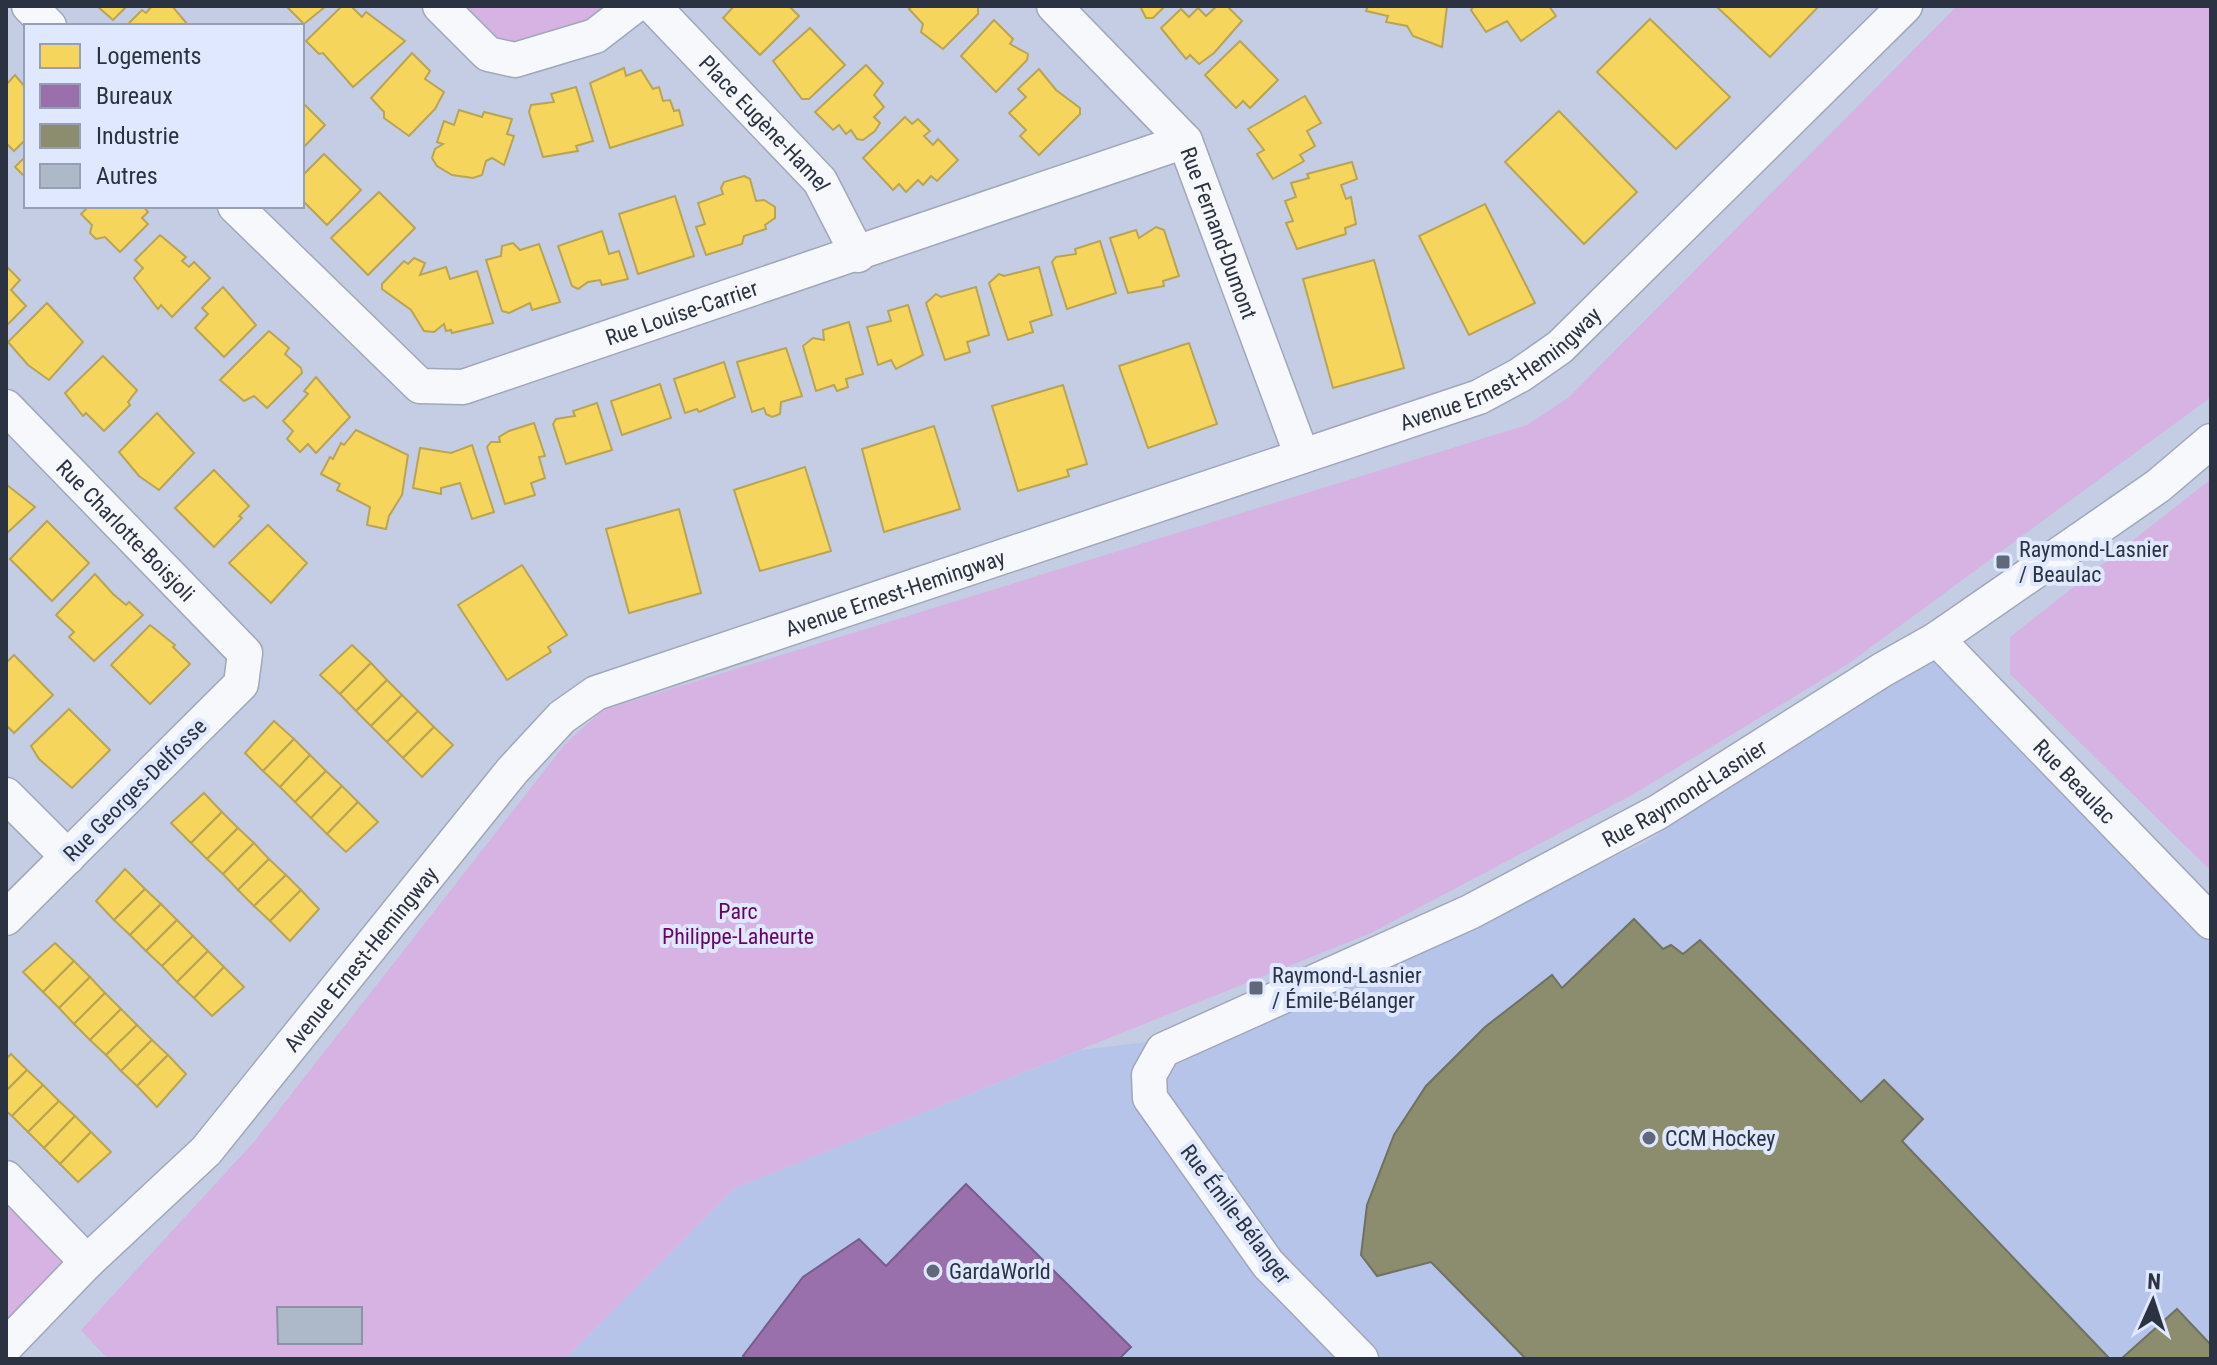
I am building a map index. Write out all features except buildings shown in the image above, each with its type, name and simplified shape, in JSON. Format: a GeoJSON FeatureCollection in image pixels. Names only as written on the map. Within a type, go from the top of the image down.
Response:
{"type":"FeatureCollection","features":[{"type":"Feature","properties":{"kind":"street"},"geometry":{"type":"LineString","coordinates":[[29,6],[47,24]]}},
{"type":"Feature","properties":{"kind":"street"},"geometry":{"type":"LineString","coordinates":[[440,6],[488,54],[515,60],[595,36],[634,6]]}},
{"type":"Feature","properties":{"kind":"street","name":"Place Eugène-Hamel"},"geometry":{"type":"LineString","coordinates":[[653,6],[820,181],[858,255]]}},
{"type":"Feature","properties":{"kind":"street","name":"Rue Fernand-Dumont"},"geometry":{"type":"LineString","coordinates":[[1054,6],[1185,141],[1302,456]]}},
{"type":"Feature","properties":{"kind":"street","name":"Avenue Ernest-Hemingway"},"geometry":{"type":"LineString","coordinates":[[6,1346],[87,1262],[206,1151],[512,771],[562,717],[596,693],[1479,397],[1520,375],[1560,347],[1905,6]]}},
{"type":"Feature","properties":{"kind":"street","name":"Rue Louise-Carrier"},"geometry":{"type":"LineString","coordinates":[[237,208],[420,386],[463,387],[858,255],[1185,141]]}},
{"type":"Feature","properties":{"kind":"street","name":"Rue Charlotte-Boisjoli"},"geometry":{"type":"LineString","coordinates":[[6,407],[245,653]]}},
{"type":"Feature","properties":{"kind":"street","name":"Rue Raymond-Lasnier"},"geometry":{"type":"LineString","coordinates":[[1150,1098],[1149,1075],[1163,1050],[1470,912],[1658,812],[1882,670],[1937,639],[2158,486],[2211,441]]}},
{"type":"Feature","properties":{"kind":"street","name":"Rue Beaulac"},"geometry":{"type":"LineString","coordinates":[[1937,639],[2211,922]]}},
{"type":"Feature","properties":{"kind":"street","name":"Rue Georges-Delfosse"},"geometry":{"type":"LineString","coordinates":[[6,918],[241,684],[245,653]]}},
{"type":"Feature","properties":{"kind":"street"},"geometry":{"type":"LineString","coordinates":[[6,795],[68,857]]}},
{"type":"Feature","properties":{"kind":"street","name":"Rue Émile-Bélanger"},"geometry":{"type":"LineString","coordinates":[[1150,1098],[1268,1264],[1361,1359]]}},
{"type":"Feature","properties":{"kind":"street"},"geometry":{"type":"LineString","coordinates":[[6,1178],[87,1262]]}},
{"type":"Feature","properties":{"kind":"shaded area"},"geometry":{"type":"Polygon","coordinates":[[[1937,639],[2211,944],[2211,1359],[565,1359],[735,1188],[1080,1050],[1231,1032],[1645,843],[1937,639]]]}},
{"type":"Feature","properties":{"kind":"green space"},"geometry":{"type":"Polygon","coordinates":[[[458,6],[603,6],[596,17],[518,46],[493,41],[458,6]]]}},
{"type":"Feature","properties":{"kind":"green space","name":"Parc Philippe-Laheurte"},"geometry":{"type":"Polygon","coordinates":[[[1957,6],[2211,6],[2211,397],[1848,664],[1632,795],[1371,933],[735,1188],[565,1359],[108,1359],[81,1330],[253,1143],[566,743],[603,710],[1527,425],[1568,398],[1957,6]]]}},
{"type":"Feature","properties":{"kind":"green space"},"geometry":{"type":"Polygon","coordinates":[[[2211,479],[2211,871],[2010,674],[2010,637],[2211,479]]]}},
{"type":"Feature","properties":{"kind":"green space"},"geometry":{"type":"Polygon","coordinates":[[[6,1180],[87,1262],[6,1332],[6,1180]]]}},
{"type":"Feature","properties":{"kind":"place","name":"Raymond-Lasnier / Beaulac"},"geometry":{"type":"Point","coordinates":[2003,562]}},
{"type":"Feature","properties":{"kind":"place","name":"Raymond-Lasnier / Émile-Bélanger"},"geometry":{"type":"Point","coordinates":[1256,988]}},
{"type":"Feature","properties":{"kind":"place","name":"CCM Hockey"},"geometry":{"type":"Point","coordinates":[1649,1138]}},
{"type":"Feature","properties":{"kind":"place","name":"GardaWorld"},"geometry":{"type":"Point","coordinates":[933,1271]}}]}
